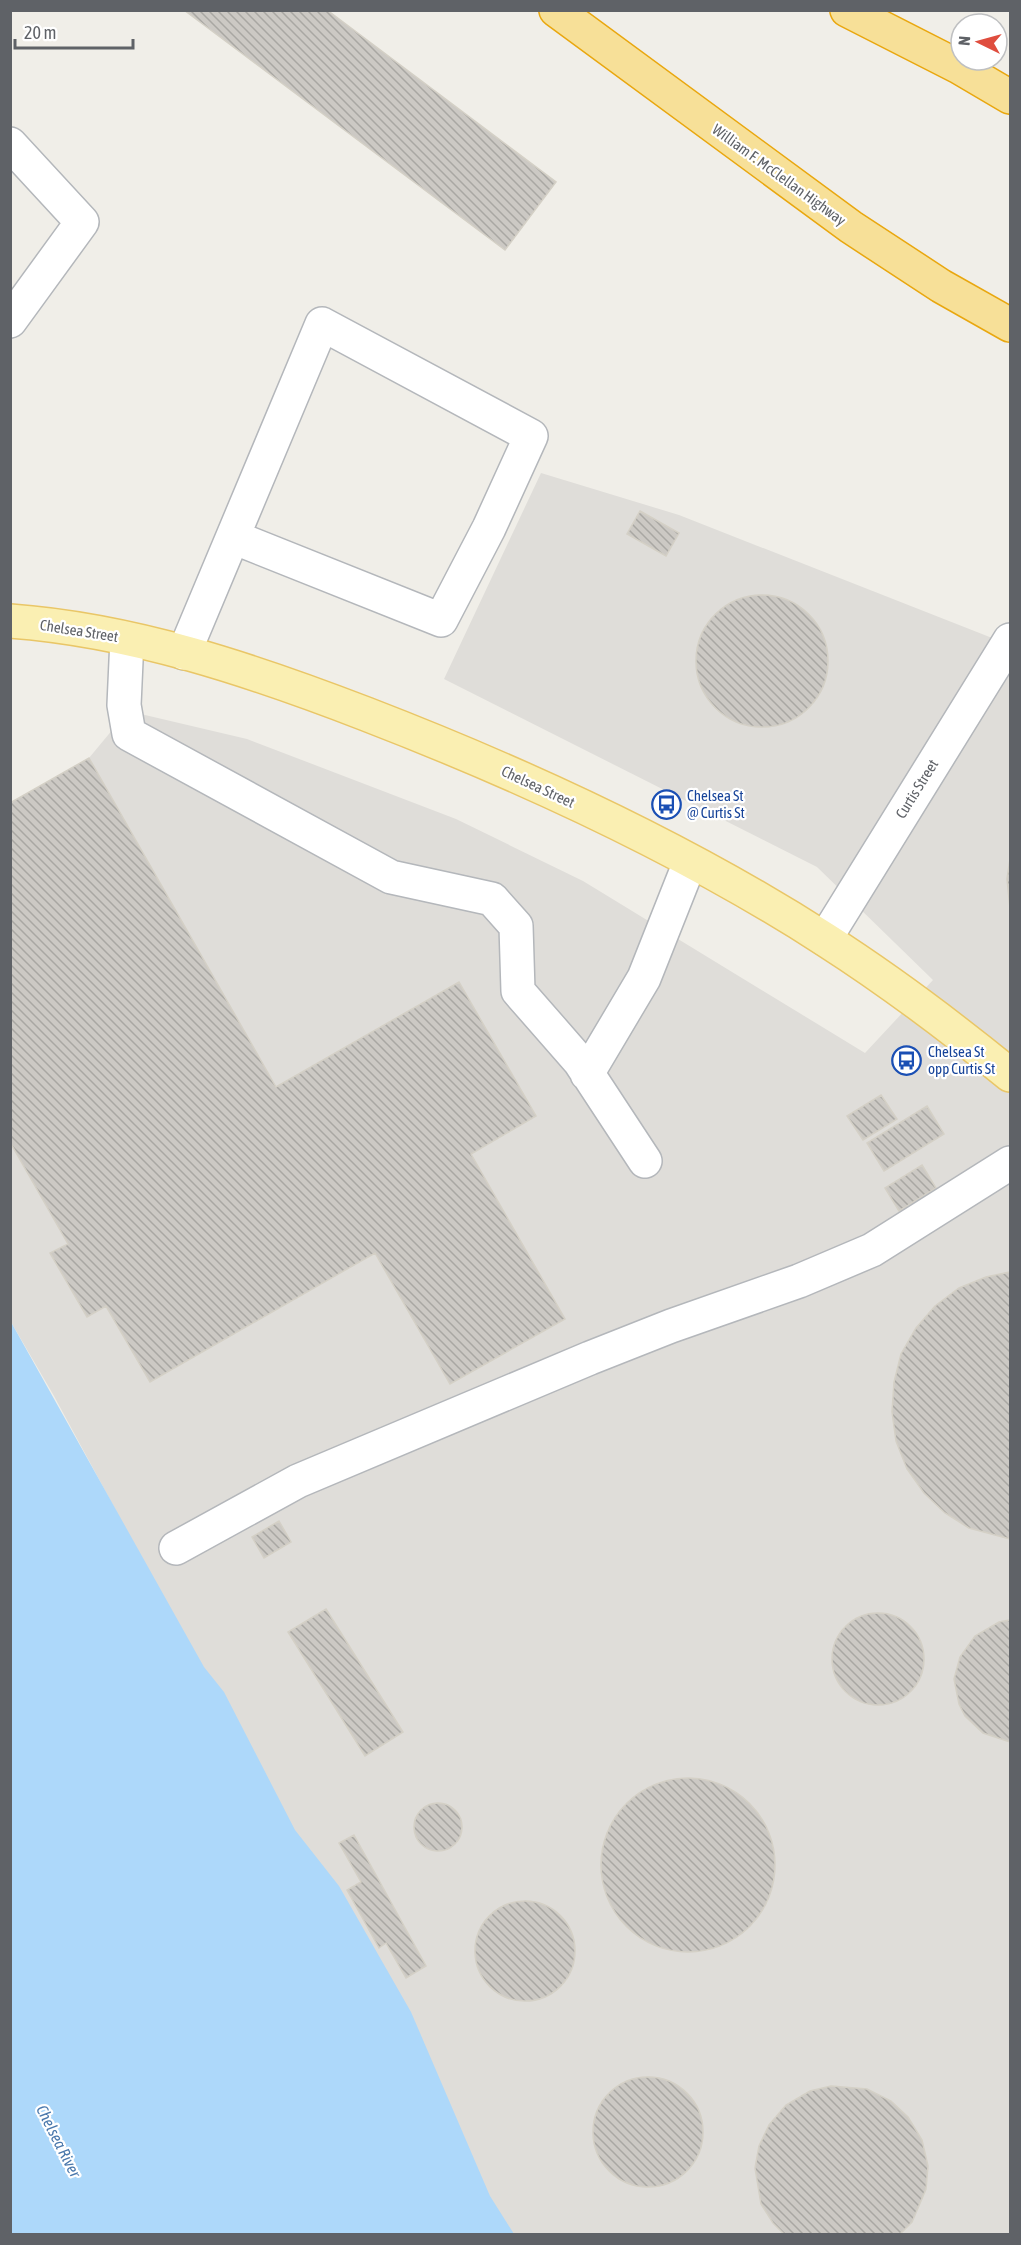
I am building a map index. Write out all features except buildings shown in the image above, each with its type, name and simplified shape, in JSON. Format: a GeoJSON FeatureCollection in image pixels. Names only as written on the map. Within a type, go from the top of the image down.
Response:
{"type":"FeatureCollection","features":[{"type":"Feature","properties":{"kind":"highway","name":"William F. McClellan Highway"},"geometry":{"type":"LineString","coordinates":[[556,10],[851,228],[931,280],[1011,326]]}},
{"type":"Feature","properties":{"kind":"highway"},"geometry":{"type":"LineString","coordinates":[[847,10],[932,53],[1011,97]]}},
{"type":"Feature","properties":{"kind":"highway"},"geometry":{"type":"LineString","coordinates":[[932,53],[1011,83]]}},
{"type":"Feature","properties":{"kind":"main road","name":"Chelsea Street"},"geometry":{"type":"LineString","coordinates":[[10,621],[90,631],[127,639],[276,681],[413,732],[546,790],[690,862],[825,939],[942,1020],[1011,1075]]}},
{"type":"Feature","properties":{"kind":"street"},"geometry":{"type":"LineString","coordinates":[[10,144],[82,222],[10,321]]}},
{"type":"Feature","properties":{"kind":"street"},"geometry":{"type":"LineString","coordinates":[[184,654],[322,324],[531,436],[489,528],[441,620],[233,537]]}},
{"type":"Feature","properties":{"kind":"street"},"geometry":{"type":"LineString","coordinates":[[127,639],[124,705],[129,734],[391,877],[492,899],[516,926],[518,991],[587,1074],[645,1161]]}},
{"type":"Feature","properties":{"kind":"street","name":"Curtis Street"},"geometry":{"type":"LineString","coordinates":[[825,939],[1011,640]]}},
{"type":"Feature","properties":{"kind":"street"},"geometry":{"type":"LineString","coordinates":[[587,1074],[644,978],[690,862]]}},
{"type":"Feature","properties":{"kind":"street"},"geometry":{"type":"LineString","coordinates":[[176,1548],[309,1477],[590,1358],[671,1326],[799,1281],[872,1250],[1011,1164]]}},
{"type":"Feature","properties":{"kind":"shaded area"},"geometry":{"type":"Polygon","coordinates":[[[541,473],[679,515],[1010,645],[1010,2234],[507,2234],[54,1396],[11,1322],[10,803],[89,758],[128,711],[247,739],[456,819],[583,881],[865,1053],[933,980],[817,867],[444,679],[541,473]]]}},
{"type":"Feature","properties":{"kind":"water","name":"Chelsea River"},"geometry":{"type":"Polygon","coordinates":[[[11,1322],[204,1667],[224,1692],[295,1830],[339,1886],[411,2012],[490,2196],[514,2234],[11,2234],[11,1322]]]}},
{"type":"Feature","properties":{"kind":"place","name":"Chelsea St @ Curtis St"},"geometry":{"type":"Point","coordinates":[666,805]}},
{"type":"Feature","properties":{"kind":"place","name":"Chelsea St opp Curtis St"},"geometry":{"type":"Point","coordinates":[907,1061]}}]}
